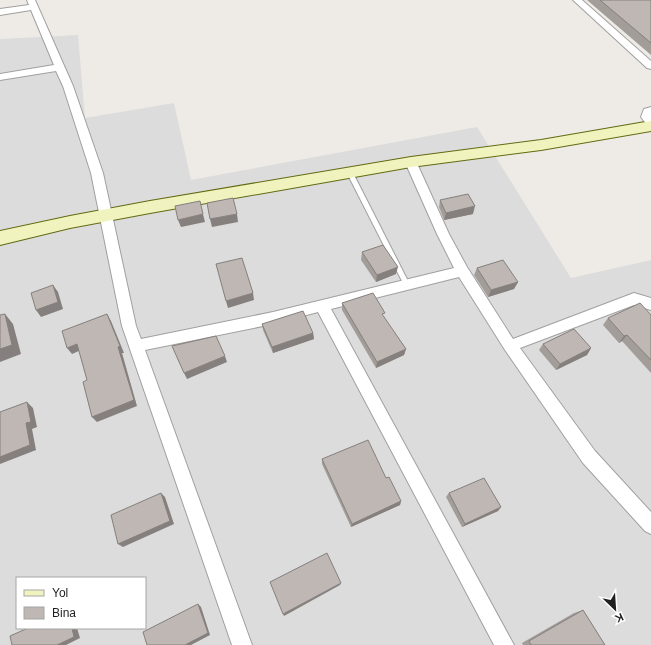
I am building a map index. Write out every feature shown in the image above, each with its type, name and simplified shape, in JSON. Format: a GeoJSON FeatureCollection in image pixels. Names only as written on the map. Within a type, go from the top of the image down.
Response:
{"type":"FeatureCollection","features":[{"type":"Feature","properties":{"kind":"street"},"geometry":{"type":"LineString","coordinates":[[577,0],[651,66]]}},
{"type":"Feature","properties":{"kind":"street"},"geometry":{"type":"LineString","coordinates":[[0,12],[33,4],[68,86],[97,173],[129,326],[242,645]]}},
{"type":"Feature","properties":{"kind":"street"},"geometry":{"type":"LineString","coordinates":[[0,77],[60,67]]}},
{"type":"Feature","properties":{"kind":"street"},"geometry":{"type":"LineString","coordinates":[[0,238],[107,215],[411,162],[541,146],[651,124],[646,117],[648,111],[651,110]]}},
{"type":"Feature","properties":{"kind":"street"},"geometry":{"type":"LineString","coordinates":[[411,162],[443,234],[462,271],[510,346],[589,457],[651,525]]}},
{"type":"Feature","properties":{"kind":"street"},"geometry":{"type":"LineString","coordinates":[[136,346],[273,318],[462,271]]}},
{"type":"Feature","properties":{"kind":"street"},"geometry":{"type":"LineString","coordinates":[[510,346],[634,300],[642,300],[651,304]]}},
{"type":"Feature","properties":{"kind":"street"},"geometry":{"type":"LineString","coordinates":[[322,306],[504,645]]}},
{"type":"Feature","properties":{"kind":"lane"},"geometry":{"type":"LineString","coordinates":[[350,173],[407,284]]}},
{"type":"Feature","properties":{"kind":"shaded area"},"geometry":{"type":"Polygon","coordinates":[[[78,35],[85,118],[174,103],[191,180],[477,127],[571,278],[651,260],[651,645],[0,645],[0,39],[78,35]]]}},
{"type":"Feature","properties":{"kind":"building"},"geometry":{"type":"Polygon","coordinates":[[[600,0],[651,0],[651,43],[600,0]]]}},
{"type":"Feature","properties":{"kind":"building"},"geometry":{"type":"Polygon","coordinates":[[[468,194],[475,206],[446,213],[440,200],[468,194]]]}},
{"type":"Feature","properties":{"kind":"building"},"geometry":{"type":"Polygon","coordinates":[[[233,198],[237,214],[210,219],[207,203],[233,198]]]}},
{"type":"Feature","properties":{"kind":"building"},"geometry":{"type":"Polygon","coordinates":[[[200,201],[203,214],[178,220],[175,206],[200,201]]]}},
{"type":"Feature","properties":{"kind":"building"},"geometry":{"type":"Polygon","coordinates":[[[383,245],[398,267],[377,275],[362,252],[383,245]]]}},
{"type":"Feature","properties":{"kind":"building"},"geometry":{"type":"Polygon","coordinates":[[[242,258],[253,293],[226,301],[216,264],[242,258]]]}},
{"type":"Feature","properties":{"kind":"building"},"geometry":{"type":"Polygon","coordinates":[[[503,260],[518,282],[491,290],[477,268],[503,260]]]}},
{"type":"Feature","properties":{"kind":"building"},"geometry":{"type":"Polygon","coordinates":[[[53,285],[58,302],[36,310],[31,293],[53,285]]]}},
{"type":"Feature","properties":{"kind":"building"},"geometry":{"type":"Polygon","coordinates":[[[373,293],[385,313],[382,314],[406,349],[377,362],[342,303],[373,293]]]}},
{"type":"Feature","properties":{"kind":"building"},"geometry":{"type":"Polygon","coordinates":[[[640,303],[651,315],[651,360],[627,335],[624,336],[608,318],[640,303]]]}},
{"type":"Feature","properties":{"kind":"building"},"geometry":{"type":"Polygon","coordinates":[[[303,311],[313,333],[272,347],[262,324],[303,311]]]}},
{"type":"Feature","properties":{"kind":"building"},"geometry":{"type":"Polygon","coordinates":[[[5,314],[12,345],[0,349],[0,315],[5,314]]]}},
{"type":"Feature","properties":{"kind":"building"},"geometry":{"type":"Polygon","coordinates":[[[107,314],[120,346],[118,347],[134,400],[92,417],[83,382],[87,380],[77,344],[67,348],[62,331],[107,314]]]}},
{"type":"Feature","properties":{"kind":"building"},"geometry":{"type":"Polygon","coordinates":[[[574,329],[591,348],[560,364],[543,344],[574,329]]]}},
{"type":"Feature","properties":{"kind":"building"},"geometry":{"type":"Polygon","coordinates":[[[216,336],[225,356],[184,373],[172,346],[216,336]]]}},
{"type":"Feature","properties":{"kind":"building"},"geometry":{"type":"Polygon","coordinates":[[[27,402],[31,422],[26,423],[30,445],[0,457],[0,412],[27,402]]]}},
{"type":"Feature","properties":{"kind":"building"},"geometry":{"type":"Polygon","coordinates":[[[368,440],[386,478],[389,477],[401,501],[352,524],[322,459],[368,440]]]}},
{"type":"Feature","properties":{"kind":"building"},"geometry":{"type":"Polygon","coordinates":[[[484,478],[501,507],[465,524],[449,493],[484,478]]]}},
{"type":"Feature","properties":{"kind":"building"},"geometry":{"type":"Polygon","coordinates":[[[161,493],[170,521],[118,544],[111,515],[161,493]]]}},
{"type":"Feature","properties":{"kind":"building"},"geometry":{"type":"Polygon","coordinates":[[[327,553],[341,583],[283,614],[270,582],[327,553]]]}},
{"type":"Feature","properties":{"kind":"building"},"geometry":{"type":"Polygon","coordinates":[[[198,604],[208,633],[185,645],[147,645],[143,632],[198,604]]]}},
{"type":"Feature","properties":{"kind":"building"},"geometry":{"type":"Polygon","coordinates":[[[583,610],[605,645],[531,645],[529,641],[583,610]]]}},
{"type":"Feature","properties":{"kind":"building"},"geometry":{"type":"Polygon","coordinates":[[[26,629],[72,629],[74,637],[57,645],[12,645],[10,636],[26,629]]]}}]}
